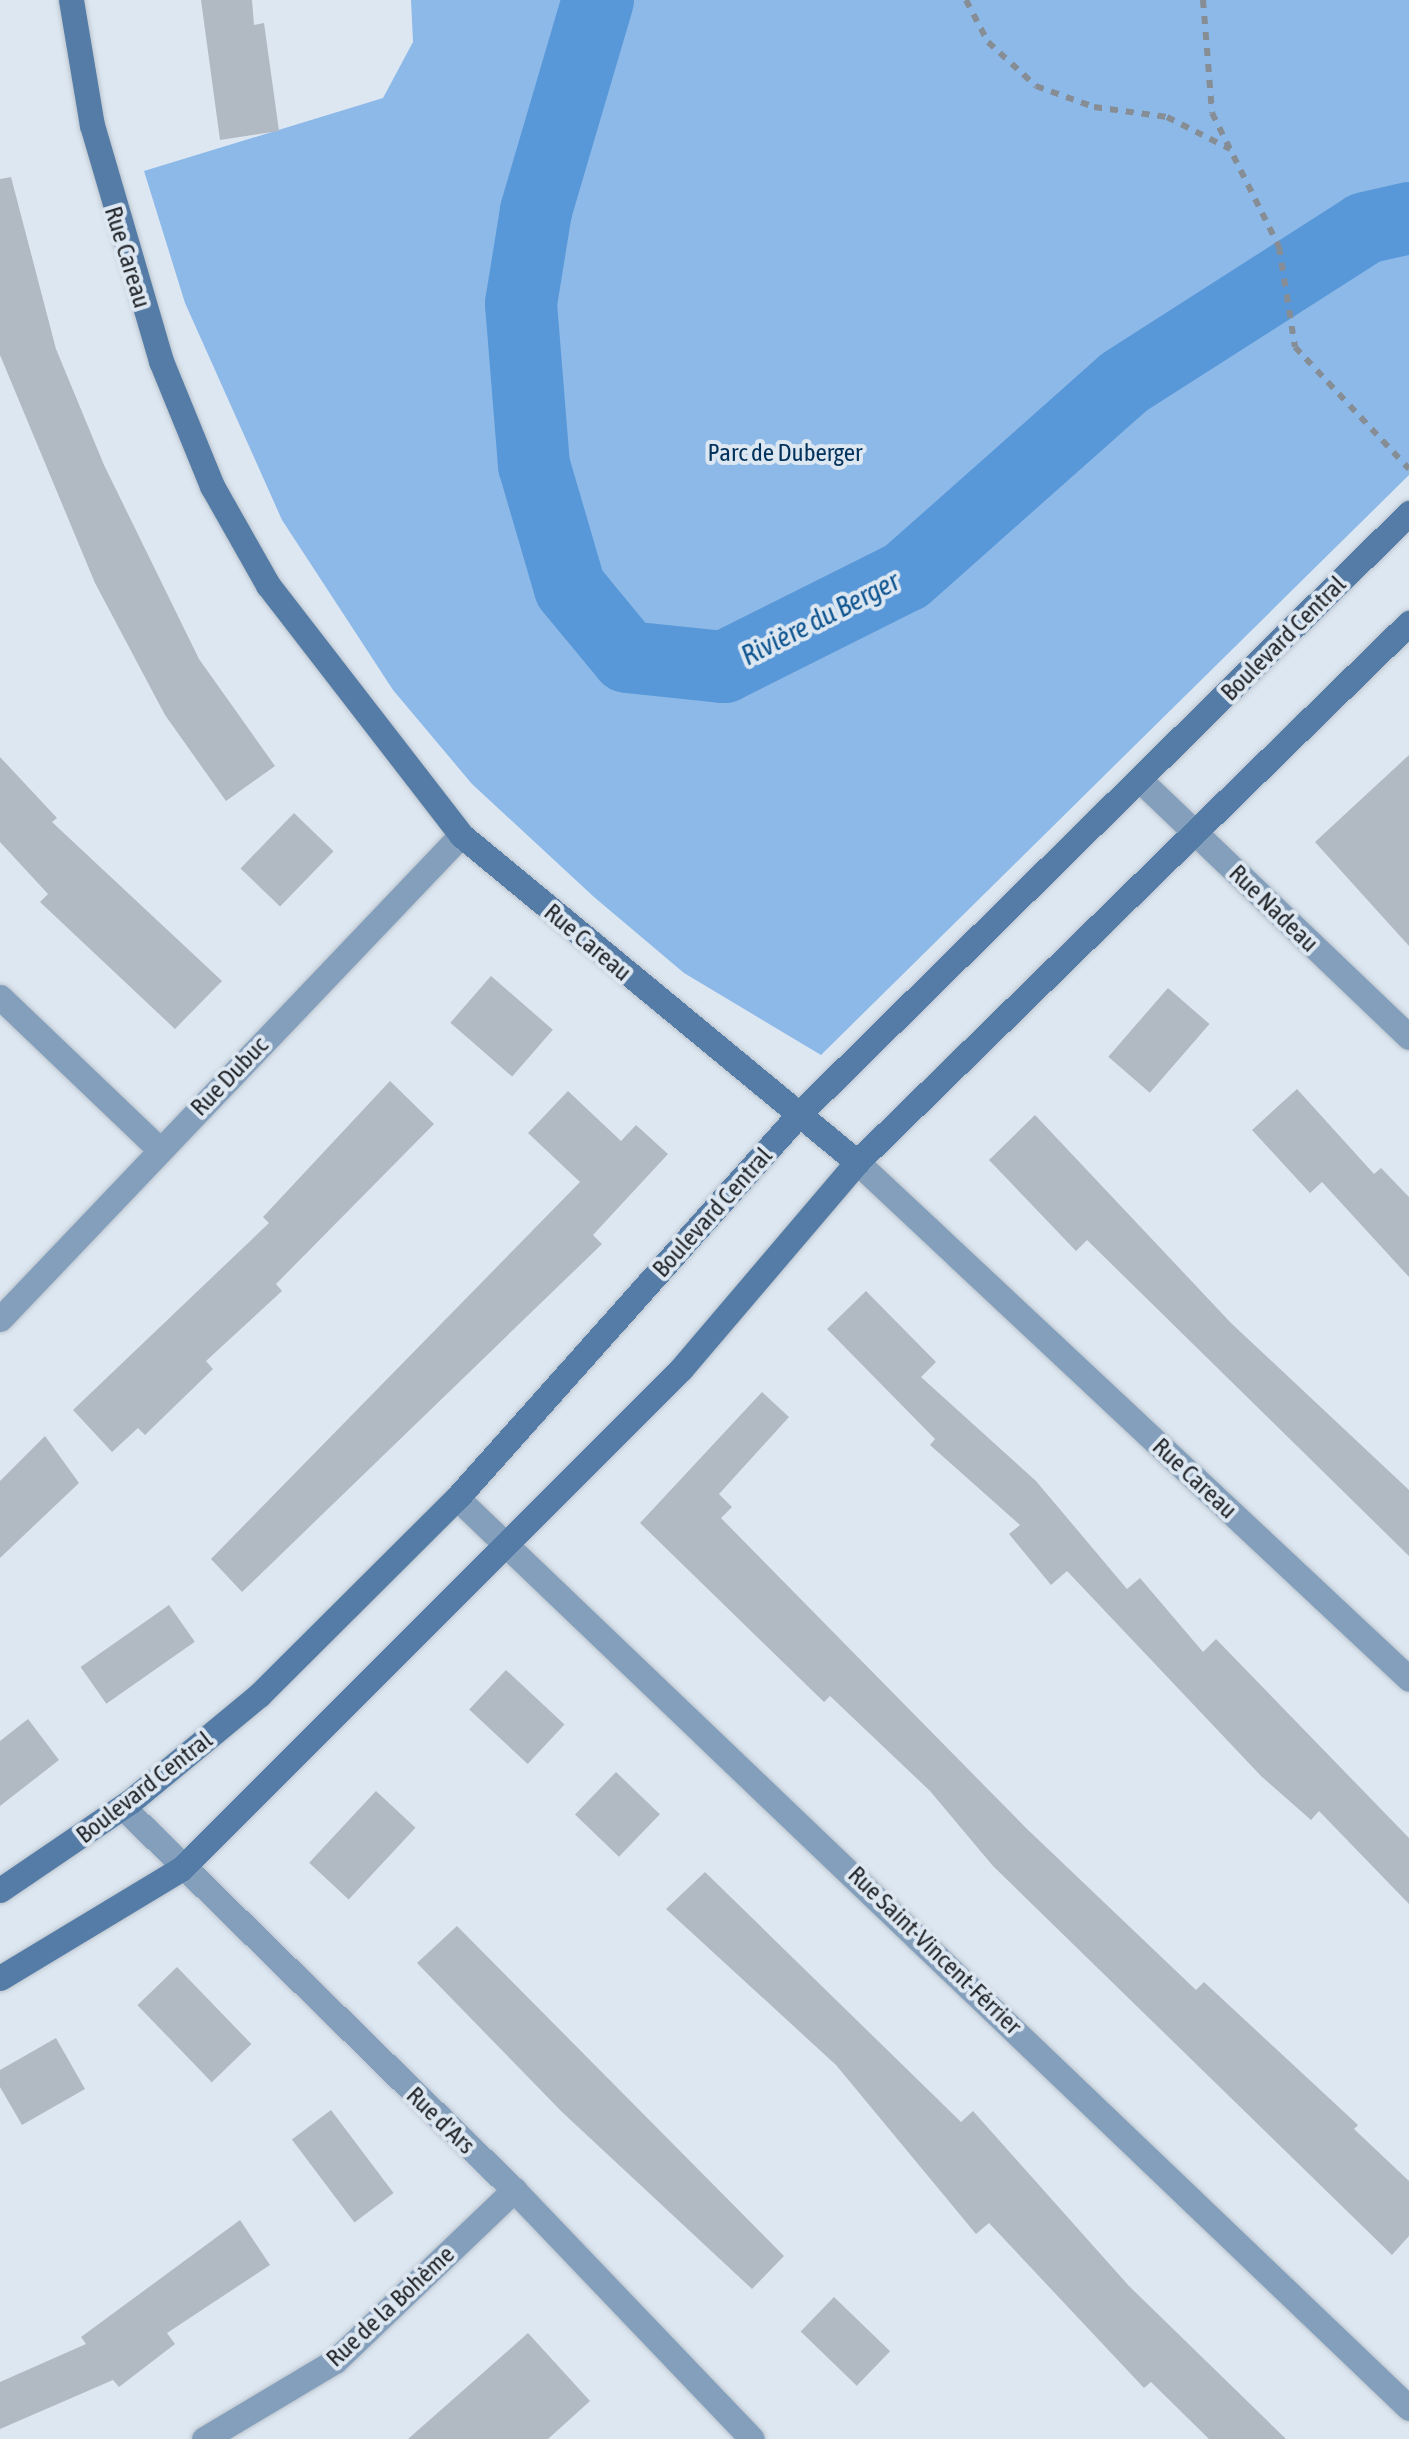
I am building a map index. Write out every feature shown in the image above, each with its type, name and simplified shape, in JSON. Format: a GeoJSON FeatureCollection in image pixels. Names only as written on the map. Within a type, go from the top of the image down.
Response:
{"type":"FeatureCollection","features":[{"type":"Feature","properties":{"kind":"street","name":"Rue Careau"},"geometry":{"type":"LineString","coordinates":[[71,0],[120,233],[212,486],[268,585],[348,699],[460,835],[801,1112],[1409,1679]]}},
{"type":"Feature","properties":{"kind":"street","name":"Boulevard Central"},"geometry":{"type":"LineString","coordinates":[[0,1890],[124,1807],[259,1695],[457,1498],[801,1112],[1409,513]]}},
{"type":"Feature","properties":{"kind":"street"},"geometry":{"type":"LineString","coordinates":[[0,1978],[181,1869],[374,1681],[504,1538],[681,1369],[857,1162],[1409,623]]}},
{"type":"Feature","properties":{"kind":"street","name":"Rue Nadeau"},"geometry":{"type":"LineString","coordinates":[[1140,780],[1409,1036]]}},
{"type":"Feature","properties":{"kind":"street","name":"Rue Dubuc"},"geometry":{"type":"LineString","coordinates":[[0,1320],[460,835]]}},
{"type":"Feature","properties":{"kind":"street"},"geometry":{"type":"LineString","coordinates":[[0,997],[159,1150]]}},
{"type":"Feature","properties":{"kind":"street","name":"Rue Saint-Vincent-Férrier"},"geometry":{"type":"LineString","coordinates":[[457,1498],[504,1538],[1409,2408]]}},
{"type":"Feature","properties":{"kind":"street","name":"Rue d'Ars"},"geometry":{"type":"LineString","coordinates":[[124,1807],[181,1869],[514,2190],[752,2439]]}},
{"type":"Feature","properties":{"kind":"street","name":"Rue de la Bohème"},"geometry":{"type":"LineString","coordinates":[[204,2439],[335,2360],[514,2190]]}},
{"type":"Feature","properties":{"kind":"path"},"geometry":{"type":"LineString","coordinates":[[966,0],[988,42],[1036,86],[1094,107],[1167,117],[1230,149]]}},
{"type":"Feature","properties":{"kind":"path"},"geometry":{"type":"LineString","coordinates":[[1203,0],[1212,113],[1279,247],[1295,346],[1409,469]]}},
{"type":"Feature","properties":{"kind":"green space","name":"Parc de Duberger"},"geometry":{"type":"Polygon","coordinates":[[[411,0],[1409,0],[1409,475],[821,1055],[684,973],[594,897],[472,784],[393,690],[282,520],[185,303],[144,171],[383,98],[413,42],[411,0]]]}},
{"type":"Feature","properties":{"kind":"building"},"geometry":{"type":"Polygon","coordinates":[[[201,0],[252,0],[254,25],[264,23],[279,131],[220,140],[201,0]]]}},
{"type":"Feature","properties":{"kind":"building"},"geometry":{"type":"Polygon","coordinates":[[[11,177],[56,349],[104,465],[199,659],[275,766],[226,801],[165,715],[95,583],[0,355],[0,179],[11,177]]]}},
{"type":"Feature","properties":{"kind":"building"},"geometry":{"type":"Polygon","coordinates":[[[1409,755],[1409,946],[1315,842],[1409,755]]]}},
{"type":"Feature","properties":{"kind":"building"},"geometry":{"type":"Polygon","coordinates":[[[0,757],[57,818],[52,822],[222,981],[175,1029],[40,902],[48,894],[0,842],[0,757]]]}},
{"type":"Feature","properties":{"kind":"building"},"geometry":{"type":"Polygon","coordinates":[[[294,813],[334,851],[280,907],[241,868],[294,813]]]}},
{"type":"Feature","properties":{"kind":"building"},"geometry":{"type":"Polygon","coordinates":[[[491,976],[553,1030],[512,1077],[450,1023],[491,976]]]}},
{"type":"Feature","properties":{"kind":"building"},"geometry":{"type":"Polygon","coordinates":[[[1168,988],[1210,1024],[1150,1093],[1108,1057],[1168,988]]]}},
{"type":"Feature","properties":{"kind":"building"},"geometry":{"type":"Polygon","coordinates":[[[390,1081],[434,1124],[276,1284],[282,1291],[206,1361],[213,1369],[145,1435],[138,1428],[112,1452],[73,1410],[269,1223],[263,1217],[390,1081]]]}},
{"type":"Feature","properties":{"kind":"building"},"geometry":{"type":"Polygon","coordinates":[[[1297,1089],[1374,1174],[1381,1168],[1409,1197],[1409,1277],[1322,1182],[1310,1193],[1252,1130],[1297,1089]]]}},
{"type":"Feature","properties":{"kind":"building"},"geometry":{"type":"Polygon","coordinates":[[[568,1091],[621,1141],[636,1125],[668,1154],[593,1235],[602,1244],[242,1592],[211,1559],[580,1182],[528,1133],[568,1091]]]}},
{"type":"Feature","properties":{"kind":"building"},"geometry":{"type":"Polygon","coordinates":[[[1035,1115],[1231,1323],[1409,1490],[1409,1556],[1087,1240],[1076,1251],[989,1160],[1035,1115]]]}},
{"type":"Feature","properties":{"kind":"building"},"geometry":{"type":"Polygon","coordinates":[[[866,1291],[936,1362],[921,1377],[1036,1481],[1127,1589],[1140,1578],[1203,1652],[1216,1639],[1409,1838],[1409,1904],[1319,1811],[1311,1820],[1261,1776],[1067,1571],[1051,1585],[1009,1534],[1020,1525],[930,1445],[935,1439],[827,1329],[866,1291]]]}},
{"type":"Feature","properties":{"kind":"building"},"geometry":{"type":"Polygon","coordinates":[[[762,1392],[789,1417],[719,1494],[732,1507],[721,1518],[1026,1828],[1196,1990],[1204,1982],[1358,2125],[1354,2129],[1409,2181],[1409,2236],[1392,2255],[993,1866],[930,1791],[830,1696],[824,1702],[640,1523],[762,1392]]]}},
{"type":"Feature","properties":{"kind":"building"},"geometry":{"type":"Polygon","coordinates":[[[45,1436],[79,1483],[0,1558],[0,1481],[45,1436]]]}},
{"type":"Feature","properties":{"kind":"building"},"geometry":{"type":"Polygon","coordinates":[[[169,1605],[195,1642],[106,1704],[81,1667],[169,1605]]]}},
{"type":"Feature","properties":{"kind":"building"},"geometry":{"type":"Polygon","coordinates":[[[506,1670],[565,1725],[528,1764],[469,1709],[506,1670]]]}},
{"type":"Feature","properties":{"kind":"building"},"geometry":{"type":"Polygon","coordinates":[[[28,1719],[59,1760],[0,1806],[0,1741],[28,1719]]]}},
{"type":"Feature","properties":{"kind":"building"},"geometry":{"type":"Polygon","coordinates":[[[616,1772],[660,1814],[619,1857],[575,1814],[616,1772]]]}},
{"type":"Feature","properties":{"kind":"building"},"geometry":{"type":"Polygon","coordinates":[[[376,1791],[415,1828],[349,1900],[309,1863],[376,1791]]]}},
{"type":"Feature","properties":{"kind":"building"},"geometry":{"type":"Polygon","coordinates":[[[705,1872],[961,2122],[973,2111],[1129,2286],[1286,2439],[1209,2439],[1151,2382],[1144,2388],[989,2223],[976,2234],[836,2065],[666,1909],[705,1872]]]}},
{"type":"Feature","properties":{"kind":"building"},"geometry":{"type":"Polygon","coordinates":[[[457,1926],[784,2256],[752,2289],[562,2112],[417,1963],[457,1926]]]}},
{"type":"Feature","properties":{"kind":"building"},"geometry":{"type":"Polygon","coordinates":[[[177,1967],[251,2044],[212,2082],[137,2005],[177,1967]]]}},
{"type":"Feature","properties":{"kind":"building"},"geometry":{"type":"Polygon","coordinates":[[[56,2038],[85,2089],[22,2125],[0,2087],[0,2070],[56,2038]]]}},
{"type":"Feature","properties":{"kind":"building"},"geometry":{"type":"Polygon","coordinates":[[[331,2110],[394,2193],[354,2223],[292,2139],[331,2110]]]}},
{"type":"Feature","properties":{"kind":"building"},"geometry":{"type":"Polygon","coordinates":[[[240,2220],[270,2265],[167,2333],[175,2344],[119,2387],[113,2380],[0,2429],[0,2382],[86,2344],[81,2337],[240,2220]]]}},
{"type":"Feature","properties":{"kind":"building"},"geometry":{"type":"Polygon","coordinates":[[[834,2297],[890,2351],[857,2386],[801,2332],[834,2297]]]}},
{"type":"Feature","properties":{"kind":"building"},"geometry":{"type":"Polygon","coordinates":[[[528,2333],[590,2401],[548,2439],[408,2439],[528,2333]]]}},
{"type":"Feature","properties":{"kind":"waterway","name":"Rivière du Berger"},"geometry":{"type":"LineString","coordinates":[[598,0],[536,211],[521,304],[534,465],[570,588],[627,657],[724,667],[906,576],[1123,383],[1365,228],[1409,218]]}}]}
